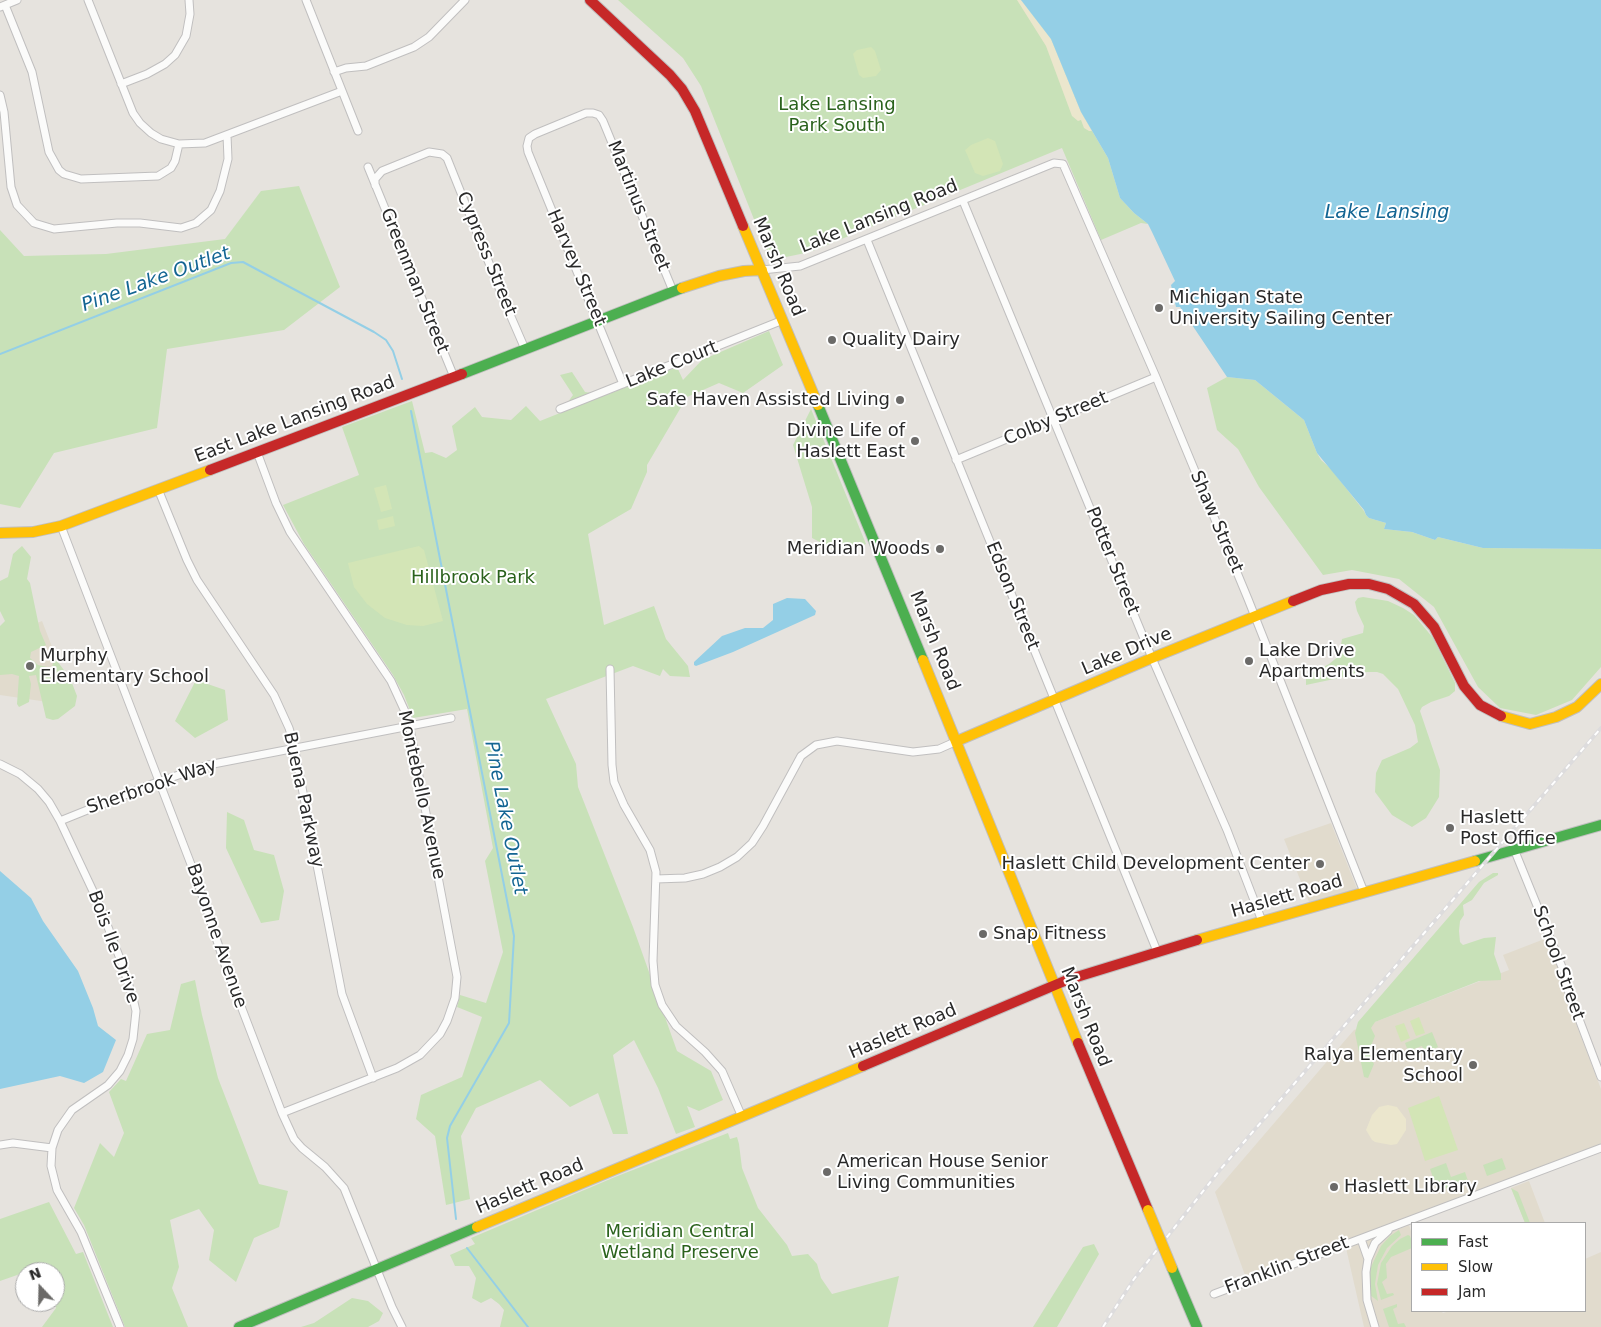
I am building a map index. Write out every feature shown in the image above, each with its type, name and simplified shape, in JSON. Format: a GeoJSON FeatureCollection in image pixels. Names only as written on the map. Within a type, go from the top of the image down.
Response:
{"type":"FeatureCollection","features":[{"type":"Feature","properties":{"kind":"main road","name":"Marsh Road"},"geometry":{"type":"LineString","coordinates":[[590,0],[670,75],[687,96],[783,320],[957,741],[1054,985],[1197,1327]]}},
{"type":"Feature","properties":{"kind":"main road","name":"Lake Lansing Road"},"geometry":{"type":"LineString","coordinates":[[598,321],[674,291],[719,276],[762,270]]}},
{"type":"Feature","properties":{"kind":"main road","name":"East Lake Lansing Road"},"geometry":{"type":"LineString","coordinates":[[0,533],[33,532],[61,526],[598,321]]}},
{"type":"Feature","properties":{"kind":"main road","name":"Lake Drive"},"geometry":{"type":"LineString","coordinates":[[957,741],[1152,658],[1330,587],[1349,584],[1369,584],[1397,593],[1422,611],[1434,627],[1471,696],[1480,705],[1505,718],[1530,724],[1556,717],[1577,707],[1601,684]]}},
{"type":"Feature","properties":{"kind":"main road","name":"Haslett Road"},"geometry":{"type":"LineString","coordinates":[[239,1327],[742,1118],[1054,985],[1157,951],[1601,825]]}},
{"type":"Feature","properties":{"kind":"street"},"geometry":{"type":"LineString","coordinates":[[17,0],[3,6],[32,72],[50,152],[64,174],[82,179],[158,176],[171,168],[180,144]]}},
{"type":"Feature","properties":{"kind":"street"},"geometry":{"type":"LineString","coordinates":[[88,0],[133,113],[150,133],[161,139],[180,144],[205,143],[342,91]]}},
{"type":"Feature","properties":{"kind":"street"},"geometry":{"type":"LineString","coordinates":[[121,84],[147,74],[165,64],[175,55],[186,36],[189,19],[189,0]]}},
{"type":"Feature","properties":{"kind":"street"},"geometry":{"type":"LineString","coordinates":[[306,0],[358,131]]}},
{"type":"Feature","properties":{"kind":"street"},"geometry":{"type":"LineString","coordinates":[[334,72],[346,68],[366,66],[414,47],[429,37],[465,0]]}},
{"type":"Feature","properties":{"kind":"street"},"geometry":{"type":"LineString","coordinates":[[0,96],[4,106],[11,187],[17,205],[34,222],[54,229],[125,223],[181,228],[196,223],[211,210],[220,191],[227,167],[227,136]]}},
{"type":"Feature","properties":{"kind":"street","name":"Martinus Street"},"geometry":{"type":"LineString","coordinates":[[528,152],[529,138],[535,134],[586,113],[599,115],[674,291]]}},
{"type":"Feature","properties":{"kind":"street","name":"Cypress Street"},"geometry":{"type":"LineString","coordinates":[[375,185],[375,179],[382,170],[429,152],[442,154],[447,158],[505,303],[526,349]]}},
{"type":"Feature","properties":{"kind":"street","name":"Harvey Street"},"geometry":{"type":"LineString","coordinates":[[528,152],[623,384]]}},
{"type":"Feature","properties":{"kind":"street","name":"Lake Lansing Road"},"geometry":{"type":"LineString","coordinates":[[762,270],[800,266],[1054,163]]}},
{"type":"Feature","properties":{"kind":"street","name":"Shaw Street"},"geometry":{"type":"LineString","coordinates":[[1054,163],[1060,163],[1065,166],[1156,377],[1256,617],[1364,892]]}},
{"type":"Feature","properties":{"kind":"street","name":"Greenman Street"},"geometry":{"type":"LineString","coordinates":[[368,167],[454,377]]}},
{"type":"Feature","properties":{"kind":"street","name":"Potter Street"},"geometry":{"type":"LineString","coordinates":[[963,201],[1152,658],[1209,789],[1262,921]]}},
{"type":"Feature","properties":{"kind":"street","name":"Edson Street"},"geometry":{"type":"LineString","coordinates":[[867,240],[1157,951]]}},
{"type":"Feature","properties":{"kind":"street","name":"Lake Court"},"geometry":{"type":"LineString","coordinates":[[560,409],[783,320]]}},
{"type":"Feature","properties":{"kind":"street","name":"Colby Street"},"geometry":{"type":"LineString","coordinates":[[956,460],[1156,377]]}},
{"type":"Feature","properties":{"kind":"street","name":"Montebello Avenue"},"geometry":{"type":"LineString","coordinates":[[257,452],[276,503],[290,532],[391,681],[400,699],[410,726],[457,977],[455,998],[447,1022],[440,1034],[420,1055],[373,1078],[282,1113]]}},
{"type":"Feature","properties":{"kind":"street","name":"Buena Parkway"},"geometry":{"type":"LineString","coordinates":[[158,489],[197,580],[274,695],[289,728],[342,994],[373,1078]]}},
{"type":"Feature","properties":{"kind":"street","name":"Bayonne Avenue"},"geometry":{"type":"LineString","coordinates":[[61,526],[160,781],[197,880],[224,962],[282,1113],[294,1139],[325,1167],[344,1188],[376,1270],[402,1327]]}},
{"type":"Feature","properties":{"kind":"street"},"geometry":{"type":"LineString","coordinates":[[610,669],[614,782],[624,805],[650,850],[655,865],[652,961],[658,996],[667,1014],[676,1026],[705,1052],[722,1072],[742,1118]]}},
{"type":"Feature","properties":{"kind":"street","name":"Sherbrook Way"},"geometry":{"type":"LineString","coordinates":[[60,820],[160,781],[208,765],[451,718]]}},
{"type":"Feature","properties":{"kind":"street","name":"Lake Drive"},"geometry":{"type":"LineString","coordinates":[[656,879],[685,878],[703,874],[737,857],[752,843],[761,830],[800,756],[816,746],[830,741],[844,741],[913,752],[939,748],[957,741]]}},
{"type":"Feature","properties":{"kind":"street","name":"Bois Ile Drive"},"geometry":{"type":"LineString","coordinates":[[0,764],[20,774],[38,789],[60,820],[100,906],[133,998],[136,1024],[128,1055],[120,1071],[108,1085],[72,1110],[58,1130],[52,1148],[51,1166],[57,1190],[82,1232],[120,1327]]}},
{"type":"Feature","properties":{"kind":"street","name":"School Street"},"geometry":{"type":"LineString","coordinates":[[1514,849],[1564,972],[1568,990],[1601,1077]]}},
{"type":"Feature","properties":{"kind":"street"},"geometry":{"type":"LineString","coordinates":[[0,1145],[13,1143],[52,1148]]}},
{"type":"Feature","properties":{"kind":"street","name":"Franklin Street"},"geometry":{"type":"LineString","coordinates":[[1214,1294],[1601,1148]]}},
{"type":"Feature","properties":{"kind":"street","name":"Franklin Street"},"geometry":{"type":"LineString","coordinates":[[1375,1327],[1366,1293],[1368,1259],[1375,1243],[1389,1230],[1399,1225]]}},
{"type":"Feature","properties":{"kind":"street","name":"Franklin Street"},"geometry":{"type":"LineString","coordinates":[[1361,1239],[1368,1259]]}},
{"type":"Feature","properties":{"kind":"shaded area","name":"Murphy Elementary School"},"geometry":{"type":"Polygon","coordinates":[[[42,621],[75,706],[0,695],[0,638],[42,621]]]}},
{"type":"Feature","properties":{"kind":"shaded area","name":"Haslett Child Development Center"},"geometry":{"type":"Polygon","coordinates":[[[1331,823],[1357,889],[1309,902],[1284,839],[1331,823]]]}},
{"type":"Feature","properties":{"kind":"shaded area","name":"Ralya Elementary School"},"geometry":{"type":"Polygon","coordinates":[[[1547,938],[1561,973],[1564,992],[1601,1089],[1601,1144],[1246,1278],[1215,1192],[1354,1030],[1509,970],[1503,955],[1547,938]]]}},
{"type":"Feature","properties":{"kind":"shaded area"},"geometry":{"type":"Polygon","coordinates":[[[1529,1181],[1545,1222],[1525,1222],[1511,1188],[1529,1181]]]}},
{"type":"Feature","properties":{"kind":"shaded area"},"geometry":{"type":"Polygon","coordinates":[[[1409,1225],[1411,1231],[1411,1312],[1443,1313],[1586,1312],[1586,1259],[1601,1252],[1601,1327],[1364,1327],[1346,1248],[1409,1225]]]}},
{"type":"Feature","properties":{"kind":"green space","name":"Lake Lansing Park South"},"geometry":{"type":"Polygon","coordinates":[[[618,0],[1021,0],[1051,39],[1081,112],[1108,158],[1120,198],[1148,224],[1141,223],[1101,240],[1062,148],[810,252],[786,257],[770,254],[765,247],[701,86],[683,58],[618,0]]]}},
{"type":"Feature","properties":{"kind":"green space"},"geometry":{"type":"Polygon","coordinates":[[[871,47],[875,51],[881,70],[876,76],[863,78],[859,75],[853,54],[857,50],[871,47]]]}},
{"type":"Feature","properties":{"kind":"green space"},"geometry":{"type":"Polygon","coordinates":[[[988,138],[995,141],[1003,164],[1000,171],[983,176],[975,173],[965,150],[971,145],[988,138]]]}},
{"type":"Feature","properties":{"kind":"green space"},"geometry":{"type":"Polygon","coordinates":[[[299,186],[340,287],[284,330],[167,349],[157,428],[54,453],[20,508],[0,504],[0,230],[24,256],[106,254],[225,239],[261,191],[299,186]]]}},
{"type":"Feature","properties":{"kind":"green space","name":"Hillbrook Park"},"geometry":{"type":"Polygon","coordinates":[[[769,331],[783,365],[743,393],[719,383],[687,397],[647,465],[647,472],[631,509],[588,534],[604,625],[654,606],[666,639],[688,666],[690,677],[670,676],[663,669],[660,676],[633,666],[546,699],[576,764],[578,787],[633,927],[677,1051],[711,1071],[723,1100],[699,1111],[687,1106],[695,1127],[676,1134],[658,1088],[634,1040],[613,1055],[628,1134],[613,1134],[598,1093],[570,1107],[540,1080],[476,1108],[461,1136],[470,1199],[446,1205],[435,1136],[416,1119],[421,1095],[462,1077],[482,1017],[457,1007],[460,995],[486,1003],[503,952],[485,861],[493,848],[467,709],[413,718],[404,695],[393,675],[304,544],[283,505],[359,475],[342,427],[412,401],[425,453],[432,452],[446,458],[457,450],[452,426],[475,407],[482,417],[511,420],[526,406],[540,421],[560,413],[573,395],[560,375],[572,372],[585,392],[606,395],[677,367],[683,380],[702,360],[769,331]]]}},
{"type":"Feature","properties":{"kind":"green space"},"geometry":{"type":"Polygon","coordinates":[[[1227,377],[1255,380],[1304,420],[1321,460],[1331,469],[1369,518],[1386,523],[1384,529],[1412,532],[1435,540],[1438,537],[1483,548],[1601,549],[1601,667],[1572,700],[1536,715],[1500,708],[1478,687],[1434,607],[1399,579],[1352,570],[1323,575],[1259,487],[1238,449],[1217,430],[1207,388],[1227,377]]]}},
{"type":"Feature","properties":{"kind":"green space"},"geometry":{"type":"Polygon","coordinates":[[[811,409],[866,544],[845,555],[812,538],[812,507],[793,445],[811,409]]]}},
{"type":"Feature","properties":{"kind":"green space"},"geometry":{"type":"Polygon","coordinates":[[[386,485],[392,509],[381,512],[374,488],[386,485]]]}},
{"type":"Feature","properties":{"kind":"green space"},"geometry":{"type":"Polygon","coordinates":[[[393,516],[395,526],[379,530],[377,520],[393,516]]]}},
{"type":"Feature","properties":{"kind":"green space"},"geometry":{"type":"Polygon","coordinates":[[[22,546],[31,557],[27,579],[30,583],[40,631],[46,645],[31,652],[30,658],[38,665],[52,668],[54,657],[70,678],[77,696],[75,706],[58,719],[53,720],[46,718],[36,675],[29,676],[31,684],[29,702],[19,707],[17,704],[19,676],[12,674],[0,675],[0,626],[5,621],[0,611],[0,581],[8,577],[13,554],[22,546]]]}},
{"type":"Feature","properties":{"kind":"green space"},"geometry":{"type":"Polygon","coordinates":[[[419,546],[424,550],[443,621],[423,626],[407,625],[385,618],[367,604],[354,587],[348,563],[419,546]]]}},
{"type":"Feature","properties":{"kind":"green space"},"geometry":{"type":"Polygon","coordinates":[[[1358,598],[1388,601],[1414,615],[1433,638],[1455,683],[1455,691],[1449,696],[1431,702],[1422,707],[1420,711],[1440,770],[1439,797],[1426,818],[1412,827],[1392,815],[1375,792],[1376,773],[1382,760],[1410,748],[1418,742],[1415,725],[1398,689],[1383,674],[1377,672],[1367,672],[1306,685],[1306,678],[1310,674],[1329,664],[1339,656],[1342,639],[1363,633],[1364,626],[1355,602],[1358,598]]]}},
{"type":"Feature","properties":{"kind":"green space"},"geometry":{"type":"Polygon","coordinates":[[[196,680],[225,690],[228,720],[195,738],[175,721],[196,680]]]}},
{"type":"Feature","properties":{"kind":"green space"},"geometry":{"type":"Polygon","coordinates":[[[227,812],[244,820],[254,850],[274,855],[284,891],[279,920],[261,923],[226,848],[227,812]]]}},
{"type":"Feature","properties":{"kind":"green space"},"geometry":{"type":"Polygon","coordinates":[[[1493,873],[1498,873],[1498,875],[1484,883],[1472,900],[1463,905],[1464,915],[1460,921],[1459,931],[1460,942],[1463,945],[1484,938],[1496,937],[1494,954],[1501,974],[1501,980],[1479,981],[1375,1022],[1371,1028],[1375,1036],[1371,1046],[1370,1057],[1374,1064],[1368,1078],[1364,1077],[1355,1033],[1358,1022],[1479,882],[1493,873]]]}},
{"type":"Feature","properties":{"kind":"green space"},"geometry":{"type":"Polygon","coordinates":[[[195,980],[218,1078],[259,1184],[288,1191],[279,1227],[254,1238],[236,1282],[209,1260],[214,1230],[199,1209],[170,1220],[179,1267],[172,1288],[188,1327],[125,1327],[84,1225],[74,1208],[100,1143],[114,1157],[124,1133],[109,1092],[121,1079],[126,1081],[147,1034],[170,1030],[181,984],[195,980]]]}},
{"type":"Feature","properties":{"kind":"green space"},"geometry":{"type":"Polygon","coordinates":[[[1419,1017],[1425,1033],[1416,1036],[1410,1021],[1419,1017]]]}},
{"type":"Feature","properties":{"kind":"green space"},"geometry":{"type":"Polygon","coordinates":[[[1404,1023],[1410,1038],[1401,1042],[1395,1026],[1404,1023]]]}},
{"type":"Feature","properties":{"kind":"green space"},"geometry":{"type":"Polygon","coordinates":[[[1432,1032],[1438,1047],[1425,1053],[1422,1046],[1408,1051],[1405,1043],[1432,1032]]]}},
{"type":"Feature","properties":{"kind":"green space"},"geometry":{"type":"Polygon","coordinates":[[[1439,1096],[1458,1150],[1425,1161],[1408,1108],[1439,1096]]]}},
{"type":"Feature","properties":{"kind":"green space","name":"Meridian Central Wetland Preserve"},"geometry":{"type":"Polygon","coordinates":[[[728,1133],[730,1139],[737,1137],[742,1168],[758,1208],[787,1245],[792,1256],[808,1254],[817,1264],[821,1278],[832,1294],[899,1276],[888,1327],[500,1327],[504,1310],[499,1304],[491,1298],[481,1303],[472,1298],[476,1278],[469,1266],[455,1266],[450,1255],[475,1244],[471,1238],[615,1177],[728,1133]]]}},
{"type":"Feature","properties":{"kind":"green space"},"geometry":{"type":"Polygon","coordinates":[[[1502,1158],[1506,1169],[1487,1176],[1483,1165],[1502,1158]]]}},
{"type":"Feature","properties":{"kind":"green space"},"geometry":{"type":"Polygon","coordinates":[[[1446,1163],[1451,1177],[1465,1172],[1468,1181],[1438,1191],[1430,1169],[1446,1163]]]}},
{"type":"Feature","properties":{"kind":"green space"},"geometry":{"type":"Polygon","coordinates":[[[1511,1188],[1518,1192],[1530,1222],[1525,1222],[1511,1188]]]}},
{"type":"Feature","properties":{"kind":"green space"},"geometry":{"type":"Polygon","coordinates":[[[49,1202],[76,1254],[83,1252],[113,1327],[42,1327],[53,1312],[65,1312],[65,1262],[15,1262],[15,1276],[0,1281],[0,1219],[49,1202]]]}},
{"type":"Feature","properties":{"kind":"green space"},"geometry":{"type":"Polygon","coordinates":[[[1399,1230],[1401,1235],[1387,1248],[1378,1265],[1375,1284],[1378,1301],[1370,1295],[1371,1267],[1381,1246],[1399,1230]]]}},
{"type":"Feature","properties":{"kind":"green space"},"geometry":{"type":"Polygon","coordinates":[[[1408,1235],[1410,1236],[1411,1248],[1391,1257],[1386,1264],[1387,1278],[1382,1282],[1387,1294],[1393,1293],[1394,1295],[1381,1300],[1377,1284],[1381,1263],[1392,1246],[1408,1235]]]}},
{"type":"Feature","properties":{"kind":"green space"},"geometry":{"type":"Polygon","coordinates":[[[1094,1244],[1099,1254],[1057,1327],[1033,1327],[1083,1247],[1094,1244]]]}},
{"type":"Feature","properties":{"kind":"green space"},"geometry":{"type":"Polygon","coordinates":[[[352,1298],[368,1301],[383,1313],[379,1321],[368,1327],[301,1327],[314,1323],[352,1298]]]}},
{"type":"Feature","properties":{"kind":"green space"},"geometry":{"type":"Polygon","coordinates":[[[1397,1304],[1397,1307],[1393,1309],[1398,1324],[1404,1323],[1406,1327],[1389,1327],[1383,1309],[1397,1304]]]}},
{"type":"Feature","properties":{"kind":"sand"},"geometry":{"type":"Polygon","coordinates":[[[1017,0],[1021,0],[1051,39],[1081,112],[1092,131],[1084,128],[1081,120],[1078,121],[1072,116],[1046,46],[1017,0]]]}},
{"type":"Feature","properties":{"kind":"sand"},"geometry":{"type":"Polygon","coordinates":[[[1388,1105],[1397,1107],[1406,1119],[1406,1130],[1397,1144],[1391,1145],[1375,1142],[1366,1130],[1372,1115],[1379,1107],[1388,1105]]]}},
{"type":"Feature","properties":{"kind":"water","name":"Lake Lansing"},"geometry":{"type":"Polygon","coordinates":[[[1021,0],[1601,0],[1601,549],[1483,548],[1438,537],[1435,540],[1412,532],[1384,529],[1386,523],[1369,518],[1317,453],[1304,420],[1255,380],[1227,377],[1180,307],[1176,307],[1171,285],[1175,281],[1148,224],[1120,198],[1108,158],[1081,112],[1051,39],[1021,0]]]}},
{"type":"Feature","properties":{"kind":"water"},"geometry":{"type":"Polygon","coordinates":[[[787,598],[805,599],[816,611],[815,615],[733,652],[696,666],[694,665],[694,662],[722,636],[745,628],[763,628],[773,620],[773,604],[787,598]]]}},
{"type":"Feature","properties":{"kind":"water"},"geometry":{"type":"Polygon","coordinates":[[[0,871],[31,898],[43,921],[78,971],[98,1026],[116,1040],[103,1072],[84,1083],[60,1076],[0,1089],[0,871]]]}},
{"type":"Feature","properties":{"kind":"waterway","name":"Pine Lake Outlet"},"geometry":{"type":"LineString","coordinates":[[0,354],[231,263],[243,262],[386,340],[393,351],[402,379]]}},
{"type":"Feature","properties":{"kind":"waterway","name":"Pine Lake Outlet"},"geometry":{"type":"LineString","coordinates":[[411,411],[514,936],[509,1023],[450,1126],[447,1138],[456,1219]]}},
{"type":"Feature","properties":{"kind":"waterway","name":"Pine Lake Outlet"},"geometry":{"type":"LineString","coordinates":[[467,1248],[528,1327]]}},
{"type":"Feature","properties":{"kind":"railway"},"geometry":{"type":"LineString","coordinates":[[1103,1327],[1134,1279],[1219,1171],[1601,728]]}},
{"type":"Feature","properties":{"kind":"traffic: fast"},"geometry":{"type":"LineString","coordinates":[[462,374],[682,288]]}},
{"type":"Feature","properties":{"kind":"traffic: fast"},"geometry":{"type":"LineString","coordinates":[[818,405],[923,660]]}},
{"type":"Feature","properties":{"kind":"traffic: fast"},"geometry":{"type":"LineString","coordinates":[[1475,861],[1601,825]]}},
{"type":"Feature","properties":{"kind":"traffic: fast"},"geometry":{"type":"LineString","coordinates":[[239,1327],[477,1227]]}},
{"type":"Feature","properties":{"kind":"traffic: fast"},"geometry":{"type":"LineString","coordinates":[[1172,1268],[1197,1327]]}},
{"type":"Feature","properties":{"kind":"traffic: slow"},"geometry":{"type":"LineString","coordinates":[[743,226],[818,405]]}},
{"type":"Feature","properties":{"kind":"traffic: slow"},"geometry":{"type":"LineString","coordinates":[[682,288],[719,276],[762,270]]}},
{"type":"Feature","properties":{"kind":"traffic: slow"},"geometry":{"type":"LineString","coordinates":[[0,533],[33,532],[61,526],[210,470]]}},
{"type":"Feature","properties":{"kind":"traffic: slow"},"geometry":{"type":"LineString","coordinates":[[957,741],[1152,658],[1293,601]]}},
{"type":"Feature","properties":{"kind":"traffic: slow"},"geometry":{"type":"LineString","coordinates":[[923,660],[1078,1043]]}},
{"type":"Feature","properties":{"kind":"traffic: slow"},"geometry":{"type":"LineString","coordinates":[[1501,716],[1530,724],[1556,717],[1577,707],[1601,684]]}},
{"type":"Feature","properties":{"kind":"traffic: slow"},"geometry":{"type":"LineString","coordinates":[[1197,940],[1475,861]]}},
{"type":"Feature","properties":{"kind":"traffic: slow"},"geometry":{"type":"LineString","coordinates":[[477,1227],[863,1066]]}},
{"type":"Feature","properties":{"kind":"traffic: slow"},"geometry":{"type":"LineString","coordinates":[[1148,1210],[1172,1268]]}},
{"type":"Feature","properties":{"kind":"traffic: jam"},"geometry":{"type":"LineString","coordinates":[[590,0],[670,75],[682,89],[695,111],[743,226]]}},
{"type":"Feature","properties":{"kind":"traffic: jam"},"geometry":{"type":"LineString","coordinates":[[210,470],[462,374]]}},
{"type":"Feature","properties":{"kind":"traffic: jam"},"geometry":{"type":"LineString","coordinates":[[1293,601],[1321,590],[1349,584],[1369,584],[1388,589],[1414,604],[1434,627],[1464,686],[1480,705],[1501,716]]}},
{"type":"Feature","properties":{"kind":"traffic: jam"},"geometry":{"type":"LineString","coordinates":[[863,1066],[1067,980],[1197,940]]}},
{"type":"Feature","properties":{"kind":"traffic: jam"},"geometry":{"type":"LineString","coordinates":[[1078,1043],[1148,1210]]}},
{"type":"Feature","properties":{"kind":"place","name":"Michigan State University Sailing Center"},"geometry":{"type":"Point","coordinates":[1159,308]}},
{"type":"Feature","properties":{"kind":"place","name":"Quality Dairy"},"geometry":{"type":"Point","coordinates":[832,340]}},
{"type":"Feature","properties":{"kind":"place","name":"Safe Haven Assisted Living"},"geometry":{"type":"Point","coordinates":[900,400]}},
{"type":"Feature","properties":{"kind":"place","name":"Divine Life of Haslett East"},"geometry":{"type":"Point","coordinates":[915,441]}},
{"type":"Feature","properties":{"kind":"place","name":"Meridian Woods"},"geometry":{"type":"Point","coordinates":[940,549]}},
{"type":"Feature","properties":{"kind":"place","name":"Lake Drive Apartments"},"geometry":{"type":"Point","coordinates":[1249,661]}},
{"type":"Feature","properties":{"kind":"place","name":"Murphy Elementary School"},"geometry":{"type":"Point","coordinates":[30,666]}},
{"type":"Feature","properties":{"kind":"place","name":"Haslett Post Office"},"geometry":{"type":"Point","coordinates":[1450,828]}},
{"type":"Feature","properties":{"kind":"place","name":"Haslett Child Development Center"},"geometry":{"type":"Point","coordinates":[1320,864]}},
{"type":"Feature","properties":{"kind":"place","name":"Snap Fitness"},"geometry":{"type":"Point","coordinates":[983,934]}},
{"type":"Feature","properties":{"kind":"place","name":"Ralya Elementary School"},"geometry":{"type":"Point","coordinates":[1473,1065]}},
{"type":"Feature","properties":{"kind":"place","name":"American House Senior Living Communities"},"geometry":{"type":"Point","coordinates":[827,1172]}},
{"type":"Feature","properties":{"kind":"place","name":"Haslett Library"},"geometry":{"type":"Point","coordinates":[1334,1187]}}]}
